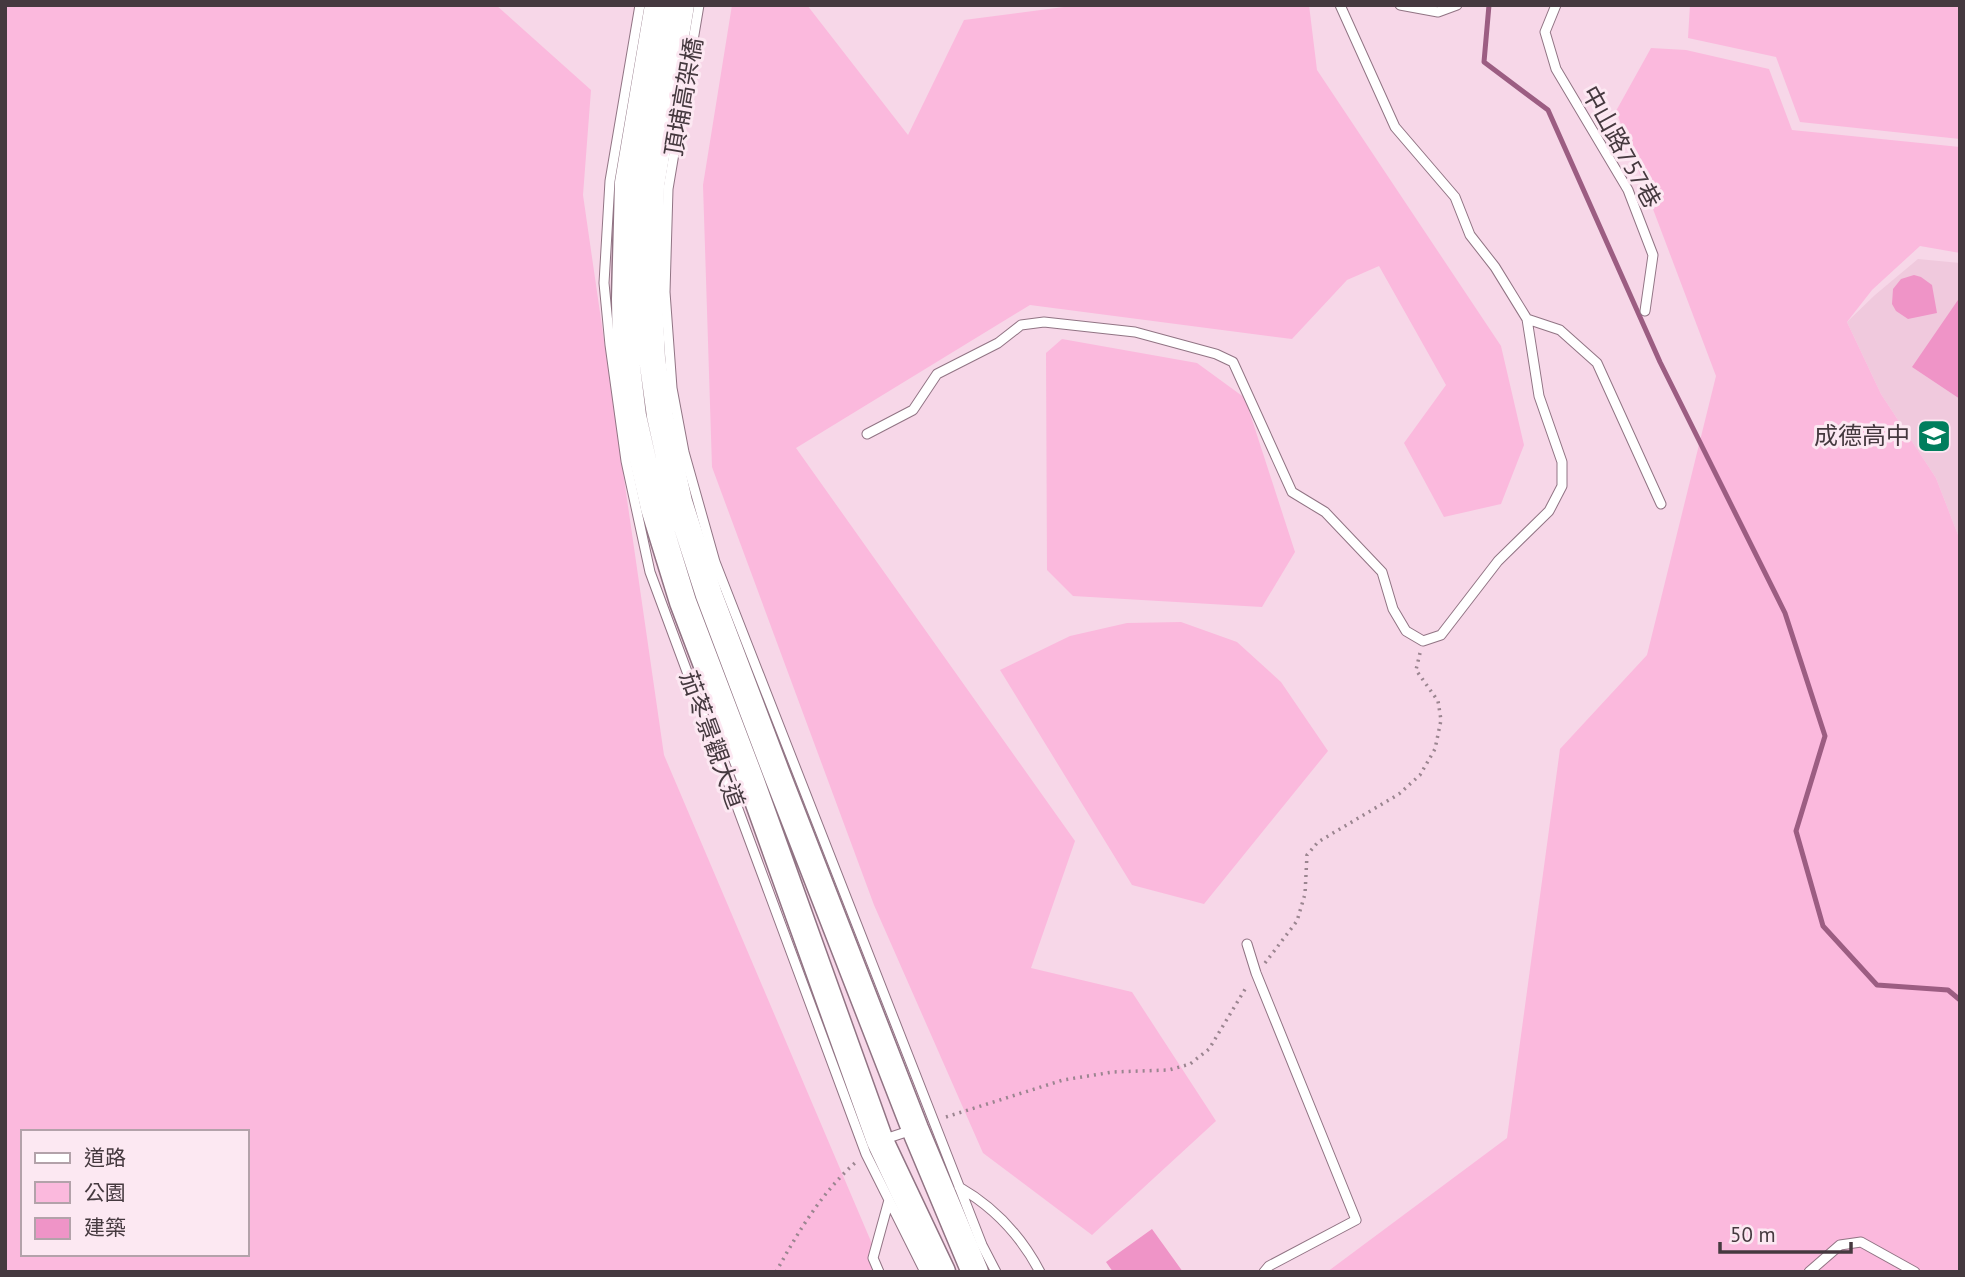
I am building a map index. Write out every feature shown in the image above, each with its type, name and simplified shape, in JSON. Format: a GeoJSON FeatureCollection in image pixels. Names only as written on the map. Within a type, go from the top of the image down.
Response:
{"type":"FeatureCollection","features":[{"type":"Feature","properties":{"kind":"street","name":"頂埔高架橋"},"geometry":{"type":"LineString","coordinates":[[639,184],[658,5]]}},
{"type":"Feature","properties":{"kind":"street","name":"頂埔高架橋"},"geometry":{"type":"LineString","coordinates":[[639,184],[681,5]]}},
{"type":"Feature","properties":{"kind":"street","name":"茄苳景觀大道"},"geometry":{"type":"LineString","coordinates":[[639,184],[652,358],[660,416],[679,502],[714,608],[925,1125],[975,1272]]}},
{"type":"Feature","properties":{"kind":"street","name":"茄苳景觀大道"},"geometry":{"type":"LineString","coordinates":[[639,184],[625,299],[626,359],[633,416],[654,508],[683,602],[751,782],[873,1147],[942,1272]]}},
{"type":"Feature","properties":{"kind":"lane"},"geometry":{"type":"LineString","coordinates":[[639,184],[640,5]]}},
{"type":"Feature","properties":{"kind":"lane","name":"頂埔高架橋"},"geometry":{"type":"LineString","coordinates":[[639,184],[699,5]]}},
{"type":"Feature","properties":{"kind":"lane"},"geometry":{"type":"LineString","coordinates":[[867,434],[913,410],[937,374],[998,343],[1021,325],[1044,322],[1135,332],[1216,354],[1233,362],[1292,492],[1325,512],[1382,572],[1393,609],[1406,631],[1423,640],[1441,635],[1498,561],[1549,512],[1562,486],[1562,462],[1539,396],[1527,318],[1495,267],[1470,235],[1455,197],[1395,127],[1340,5]]}},
{"type":"Feature","properties":{"kind":"lane"},"geometry":{"type":"LineString","coordinates":[[1400,5],[1438,12],[1457,5]]}},
{"type":"Feature","properties":{"kind":"lane","name":"中山路757巷"},"geometry":{"type":"LineString","coordinates":[[1556,5],[1545,32],[1556,69],[1628,190],[1653,256],[1646,311]]}},
{"type":"Feature","properties":{"kind":"lane"},"geometry":{"type":"LineString","coordinates":[[1527,318],[1560,330],[1597,363],[1661,504]]}},
{"type":"Feature","properties":{"kind":"lane"},"geometry":{"type":"LineString","coordinates":[[1247,944],[1256,973],[1356,1220],[1269,1266],[1264,1272]]}},
{"type":"Feature","properties":{"kind":"lane"},"geometry":{"type":"LineString","coordinates":[[873,1147],[925,1125]]}},
{"type":"Feature","properties":{"kind":"lane","name":"茄苳景觀大道"},"geometry":{"type":"LineString","coordinates":[[925,1125],[959,1187],[996,1272]]}},
{"type":"Feature","properties":{"kind":"lane","name":"茄苳景觀大道"},"geometry":{"type":"LineString","coordinates":[[873,1147],[889,1200],[925,1272]]}},
{"type":"Feature","properties":{"kind":"lane"},"geometry":{"type":"LineString","coordinates":[[959,1187],[1012,1228],[1030,1252],[1040,1272]]}},
{"type":"Feature","properties":{"kind":"lane"},"geometry":{"type":"LineString","coordinates":[[879,1272],[873,1258],[889,1200]]}},
{"type":"Feature","properties":{"kind":"lane"},"geometry":{"type":"LineString","coordinates":[[1810,1272],[1840,1245],[1861,1242],[1915,1272]]}},
{"type":"Feature","properties":{"kind":"path"},"geometry":{"type":"LineString","coordinates":[[776,1272],[802,1225],[842,1175],[873,1147]]}},
{"type":"Feature","properties":{"kind":"shaded area","name":"成德高中"},"geometry":{"type":"Polygon","coordinates":[[[1918,259],[1960,263],[1960,540],[1936,478],[1881,394],[1847,322],[1918,259]]]}},
{"type":"Feature","properties":{"kind":"green space"},"geometry":{"type":"Polygon","coordinates":[[[5,5],[496,5],[591,90],[583,195],[664,755],[884,1272],[5,1272],[5,5]]]}},
{"type":"Feature","properties":{"kind":"green space"},"geometry":{"type":"Polygon","coordinates":[[[732,5],[807,5],[908,135],[964,20],[1079,5],[1309,5],[1317,70],[1501,346],[1524,445],[1501,504],[1444,517],[1404,443],[1446,385],[1379,266],[1347,280],[1292,339],[1030,305],[796,448],[1075,841],[1031,968],[1132,992],[1216,1121],[1092,1235],[983,1153],[874,905],[712,467],[703,185],[732,5]]]}},
{"type":"Feature","properties":{"kind":"green space"},"geometry":{"type":"Polygon","coordinates":[[[1690,5],[1960,5],[1960,139],[1800,122],[1776,57],[1688,38],[1690,5]]]}},
{"type":"Feature","properties":{"kind":"green space"},"geometry":{"type":"Polygon","coordinates":[[[1651,48],[1686,50],[1769,69],[1792,130],[1960,147],[1960,253],[1920,246],[1872,290],[1847,322],[1881,394],[1936,478],[1960,540],[1960,1272],[1327,1272],[1507,1138],[1560,749],[1647,655],[1716,376],[1616,111],[1651,48]]]}},
{"type":"Feature","properties":{"kind":"green space"},"geometry":{"type":"Polygon","coordinates":[[[1062,339],[1197,363],[1245,398],[1295,552],[1262,607],[1073,596],[1047,570],[1046,353],[1062,339]]]}},
{"type":"Feature","properties":{"kind":"green space"},"geometry":{"type":"Polygon","coordinates":[[[1181,622],[1237,642],[1281,682],[1328,751],[1204,904],[1132,885],[1000,670],[1070,636],[1127,623],[1181,622]]]}},
{"type":"Feature","properties":{"kind":"building"},"geometry":{"type":"Polygon","coordinates":[[[1914,275],[1932,285],[1937,313],[1908,319],[1896,311],[1892,304],[1893,289],[1901,279],[1914,275]]]}},
{"type":"Feature","properties":{"kind":"building"},"geometry":{"type":"Polygon","coordinates":[[[1960,297],[1960,399],[1912,367],[1960,297]]]}},
{"type":"Feature","properties":{"kind":"building"},"geometry":{"type":"Polygon","coordinates":[[[1152,1229],[1183,1272],[1113,1272],[1106,1262],[1152,1229]]]}},
{"type":"Feature","properties":{"kind":"waterway"},"geometry":{"type":"LineString","coordinates":[[1489,5],[1484,62],[1548,110],[1660,362],[1785,613],[1825,736],[1796,831],[1823,926],[1877,985],[1948,990],[1960,1000]]}},
{"type":"Feature","properties":{"kind":"place","name":"成德高中"},"geometry":{"type":"Point","coordinates":[1934,436]}}]}
